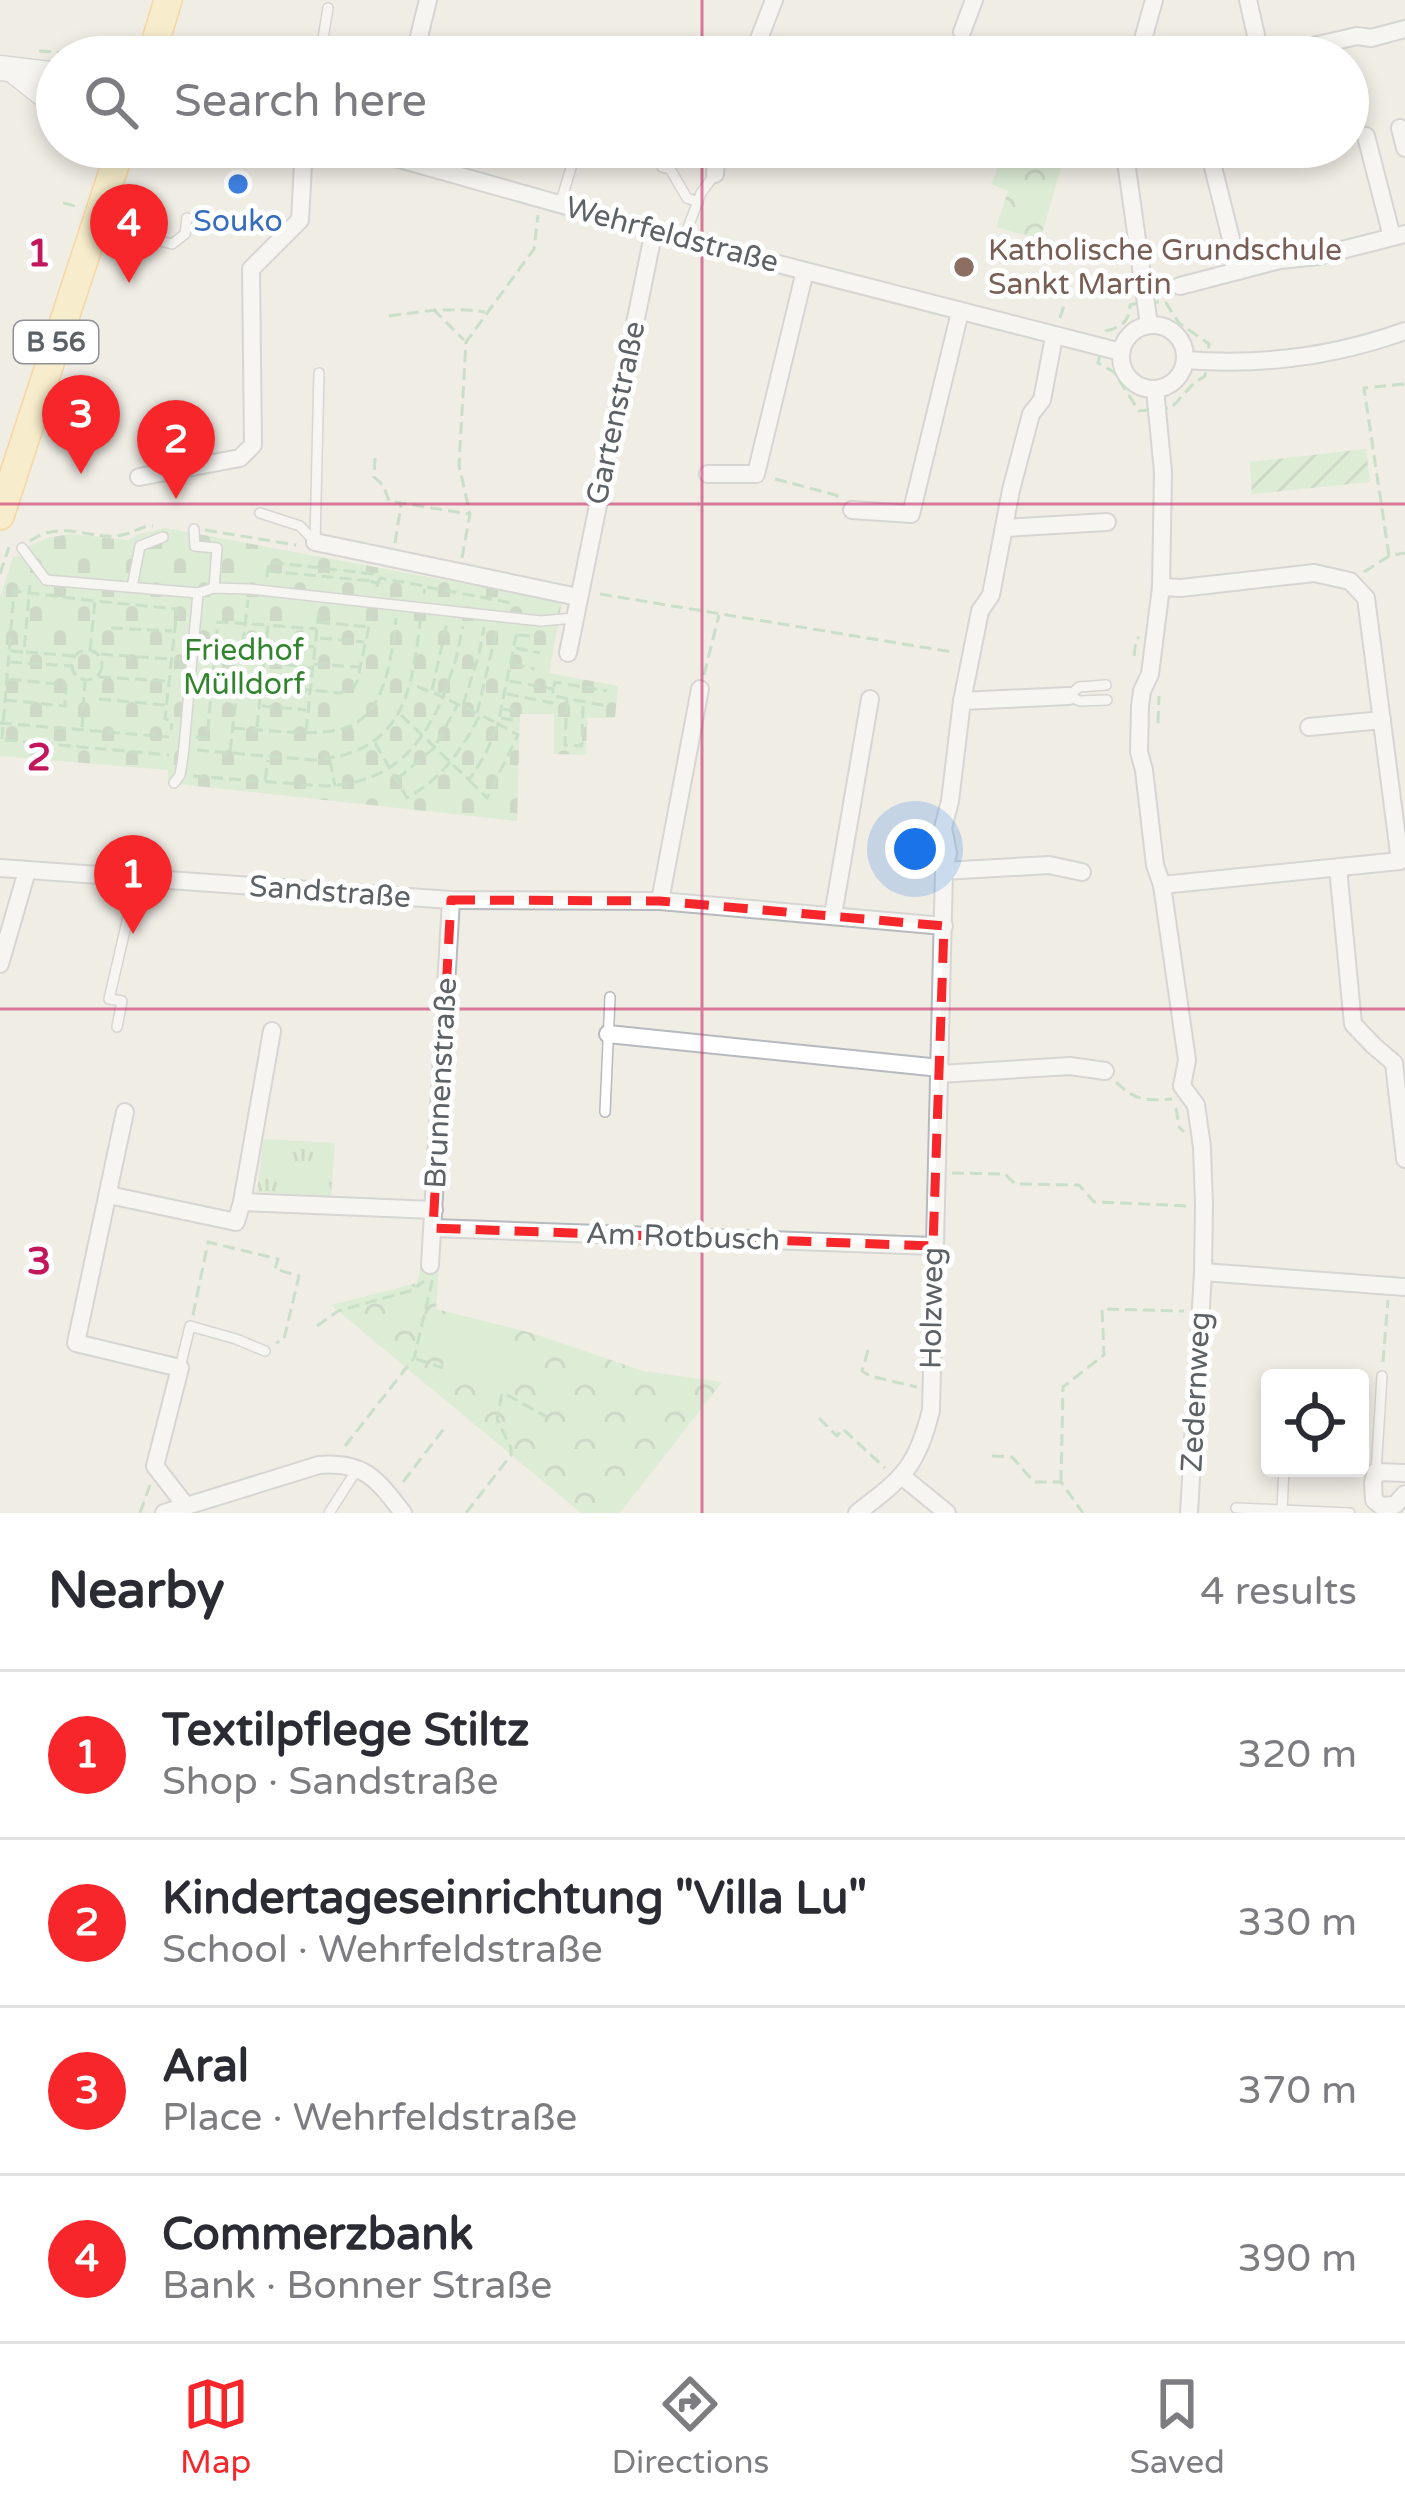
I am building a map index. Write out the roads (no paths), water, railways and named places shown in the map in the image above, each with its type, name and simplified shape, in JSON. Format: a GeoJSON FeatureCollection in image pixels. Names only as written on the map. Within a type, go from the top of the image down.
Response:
{"type":"FeatureCollection","features":[{"type":"Feature","properties":{"kind":"main road"},"geometry":{"type":"LineString","coordinates":[[150,36],[168,0]]}},
{"type":"Feature","properties":{"kind":"main road","name":"B 56"},"geometry":{"type":"LineString","coordinates":[[0,517],[4,487],[90,215],[111,168]]}},
{"type":"Feature","properties":{"kind":"street"},"geometry":{"type":"LineString","coordinates":[[419,36],[428,0]]}},
{"type":"Feature","properties":{"kind":"street"},"geometry":{"type":"LineString","coordinates":[[760,36],[774,0]]}},
{"type":"Feature","properties":{"kind":"street"},"geometry":{"type":"LineString","coordinates":[[962,32],[974,0]]}},
{"type":"Feature","properties":{"kind":"street"},"geometry":{"type":"LineString","coordinates":[[1144,36],[1154,0]]}},
{"type":"Feature","properties":{"kind":"street"},"geometry":{"type":"LineString","coordinates":[[1247,0],[1257,36]]}},
{"type":"Feature","properties":{"kind":"street"},"geometry":{"type":"LineString","coordinates":[[1369,38],[1405,29]]}},
{"type":"Feature","properties":{"kind":"street"},"geometry":{"type":"LineString","coordinates":[[11,62],[36,86]]}},
{"type":"Feature","properties":{"kind":"street"},"geometry":{"type":"LineString","coordinates":[[1400,128],[1405,148]]}},
{"type":"Feature","properties":{"kind":"street"},"geometry":{"type":"LineString","coordinates":[[1180,286],[1398,235],[1369,145]]}},
{"type":"Feature","properties":{"kind":"street"},"geometry":{"type":"LineString","coordinates":[[140,476],[240,458],[254,445],[251,268],[301,220],[303,168]]}},
{"type":"Feature","properties":{"kind":"street","name":"Wehrfeldstraße"},"geometry":{"type":"LineString","coordinates":[[441,168],[560,205],[1121,352]]}},
{"type":"Feature","properties":{"kind":"street"},"geometry":{"type":"LineString","coordinates":[[716,168],[716,174]]}},
{"type":"Feature","properties":{"kind":"street"},"geometry":{"type":"LineString","coordinates":[[1127,168],[1149,325]]}},
{"type":"Feature","properties":{"kind":"street"},"geometry":{"type":"LineString","coordinates":[[1213,168],[1240,271]]}},
{"type":"Feature","properties":{"kind":"street","name":"Gartenstraße"},"geometry":{"type":"LineString","coordinates":[[568,653],[654,230]]}},
{"type":"Feature","properties":{"kind":"street","name":"Wehrfeldstraße"},"geometry":{"type":"LineString","coordinates":[[708,474],[756,474],[806,271]]}},
{"type":"Feature","properties":{"kind":"street"},"geometry":{"type":"LineString","coordinates":[[853,511],[911,514],[960,312]]}},
{"type":"Feature","properties":{"kind":"street"},"geometry":{"type":"LineString","coordinates":[[1149,325],[1175,334],[1185,360],[1175,380],[1155,389],[1132,382],[1121,352],[1132,333],[1149,325]]}},
{"type":"Feature","properties":{"kind":"street"},"geometry":{"type":"LineString","coordinates":[[1185,360],[1259,362],[1313,357],[1405,331]]}},
{"type":"Feature","properties":{"kind":"street","name":"Holzweg"},"geometry":{"type":"LineString","coordinates":[[857,1513],[901,1479],[924,1437],[931,1409],[948,853],[943,828],[980,611],[991,595],[1011,490],[1031,414],[1042,400],[1054,337]]}},
{"type":"Feature","properties":{"kind":"street","name":"Zedernweg"},"geometry":{"type":"LineString","coordinates":[[1155,389],[1163,472],[1161,586],[1150,674],[1140,706],[1139,752],[1187,1060],[1182,1086],[1196,1105],[1202,1147],[1203,1271],[1190,1513]]}},
{"type":"Feature","properties":{"kind":"street"},"geometry":{"type":"LineString","coordinates":[[1005,528],[1108,522]]}},
{"type":"Feature","properties":{"kind":"street"},"geometry":{"type":"LineString","coordinates":[[315,542],[579,594]]}},
{"type":"Feature","properties":{"kind":"street"},"geometry":{"type":"LineString","coordinates":[[1161,586],[1181,588],[1314,573],[1350,581],[1366,598],[1400,861],[1162,885]]}},
{"type":"Feature","properties":{"kind":"street"},"geometry":{"type":"LineString","coordinates":[[660,901],[700,689]]}},
{"type":"Feature","properties":{"kind":"street"},"geometry":{"type":"LineString","coordinates":[[962,701],[1070,696]]}},
{"type":"Feature","properties":{"kind":"street"},"geometry":{"type":"LineString","coordinates":[[832,915],[870,699]]}},
{"type":"Feature","properties":{"kind":"street"},"geometry":{"type":"LineString","coordinates":[[1310,728],[1382,721]]}},
{"type":"Feature","properties":{"kind":"street"},"geometry":{"type":"LineString","coordinates":[[944,872],[1049,865],[1082,872]]}},
{"type":"Feature","properties":{"kind":"street","name":"Sandstraße"},"geometry":{"type":"LineString","coordinates":[[0,868],[451,900],[660,901],[944,926]]}},
{"type":"Feature","properties":{"kind":"street"},"geometry":{"type":"LineString","coordinates":[[1338,868],[1353,1024],[1394,1063],[1405,1159]]}},
{"type":"Feature","properties":{"kind":"street"},"geometry":{"type":"LineString","coordinates":[[0,964],[27,871]]}},
{"type":"Feature","properties":{"kind":"street","name":"Brunnenstraße"},"geometry":{"type":"LineString","coordinates":[[430,1265],[451,900]]}},
{"type":"Feature","properties":{"kind":"street"},"geometry":{"type":"LineString","coordinates":[[242,1202],[272,1031]]}},
{"type":"Feature","properties":{"kind":"street"},"geometry":{"type":"LineString","coordinates":[[608,1034],[940,1071],[1070,1066],[1105,1071]]}},
{"type":"Feature","properties":{"kind":"street"},"geometry":{"type":"LineString","coordinates":[[125,1112],[76,1342],[180,1368],[155,1466],[186,1506]]}},
{"type":"Feature","properties":{"kind":"street","name":"Am Rotbusch"},"geometry":{"type":"LineString","coordinates":[[109,1196],[236,1222],[242,1202],[434,1219],[933,1246]]}},
{"type":"Feature","properties":{"kind":"street","name":"Zedernweg"},"geometry":{"type":"LineString","coordinates":[[1203,1271],[1400,1285]]}},
{"type":"Feature","properties":{"kind":"street"},"geometry":{"type":"LineString","coordinates":[[164,1513],[335,1463],[373,1476],[403,1513]]}},
{"type":"Feature","properties":{"kind":"street"},"geometry":{"type":"LineString","coordinates":[[1405,1473],[1376,1472],[1373,1483],[1374,1499],[1381,1509],[1395,1505],[1405,1494]]}},
{"type":"Feature","properties":{"kind":"street"},"geometry":{"type":"LineString","coordinates":[[901,1479],[947,1513]]}},
{"type":"Feature","properties":{"kind":"lane"},"geometry":{"type":"LineString","coordinates":[[323,36],[328,8]]}},
{"type":"Feature","properties":{"kind":"lane"},"geometry":{"type":"LineString","coordinates":[[560,205],[571,168]]}},
{"type":"Feature","properties":{"kind":"lane"},"geometry":{"type":"LineString","coordinates":[[666,168],[687,198],[698,202]]}},
{"type":"Feature","properties":{"kind":"lane"},"geometry":{"type":"LineString","coordinates":[[684,238],[716,174]]}},
{"type":"Feature","properties":{"kind":"lane"},"geometry":{"type":"LineString","coordinates":[[90,215],[172,244],[185,234],[187,218]]}},
{"type":"Feature","properties":{"kind":"lane"},"geometry":{"type":"LineString","coordinates":[[315,542],[319,373]]}},
{"type":"Feature","properties":{"kind":"lane"},"geometry":{"type":"LineString","coordinates":[[260,513],[300,526],[315,542]]}},
{"type":"Feature","properties":{"kind":"lane"},"geometry":{"type":"LineString","coordinates":[[194,529],[195,546],[217,548],[214,587]]}},
{"type":"Feature","properties":{"kind":"lane"},"geometry":{"type":"LineString","coordinates":[[132,587],[140,546],[163,537]]}},
{"type":"Feature","properties":{"kind":"lane"},"geometry":{"type":"LineString","coordinates":[[22,548],[46,580],[198,592],[214,587],[265,590],[541,621],[574,618]]}},
{"type":"Feature","properties":{"kind":"lane"},"geometry":{"type":"LineString","coordinates":[[177,779],[198,592]]}},
{"type":"Feature","properties":{"kind":"lane"},"geometry":{"type":"LineString","coordinates":[[1106,686],[1079,687],[1070,696],[1081,701],[1107,700]]}},
{"type":"Feature","properties":{"kind":"lane"},"geometry":{"type":"LineString","coordinates":[[117,1027],[122,1001],[109,1000],[137,878]]}},
{"type":"Feature","properties":{"kind":"lane"},"geometry":{"type":"LineString","coordinates":[[605,1112],[610,997]]}},
{"type":"Feature","properties":{"kind":"lane"},"geometry":{"type":"LineString","coordinates":[[180,1368],[190,1326],[265,1351]]}},
{"type":"Feature","properties":{"kind":"lane"},"geometry":{"type":"LineString","coordinates":[[1376,1472],[1382,1376]]}},
{"type":"Feature","properties":{"kind":"lane"},"geometry":{"type":"LineString","coordinates":[[329,1513],[358,1468]]}},
{"type":"Feature","properties":{"kind":"lane"},"geometry":{"type":"LineString","coordinates":[[1282,1510],[1284,1477]]}},
{"type":"Feature","properties":{"kind":"lane"},"geometry":{"type":"LineString","coordinates":[[1237,1508],[1350,1513]]}},
{"type":"Feature","properties":{"kind":"place","name":"Souko"},"geometry":{"type":"Point","coordinates":[238,184]}},
{"type":"Feature","properties":{"kind":"place","name":"Katholische Grundschule Sankt Martin"},"geometry":{"type":"Point","coordinates":[964,267]}},
{"type":"Feature","properties":{"kind":"place","name":"Commerzbank"},"geometry":{"type":"Point","coordinates":[129,283]}},
{"type":"Feature","properties":{"kind":"place","name":"Aral"},"geometry":{"type":"Point","coordinates":[81,474]}},
{"type":"Feature","properties":{"kind":"place","name":"Kindertageseinrichtung \"Villa Lu\""},"geometry":{"type":"Point","coordinates":[176,499]}},
{"type":"Feature","properties":{"kind":"place","name":"Textilpflege Stiltz"},"geometry":{"type":"Point","coordinates":[133,934]}},
{"type":"Feature","properties":{"kind":"park label","name":"Friedhof Mülldorf"},"geometry":{"type":"Point","coordinates":[244,667]}}]}
